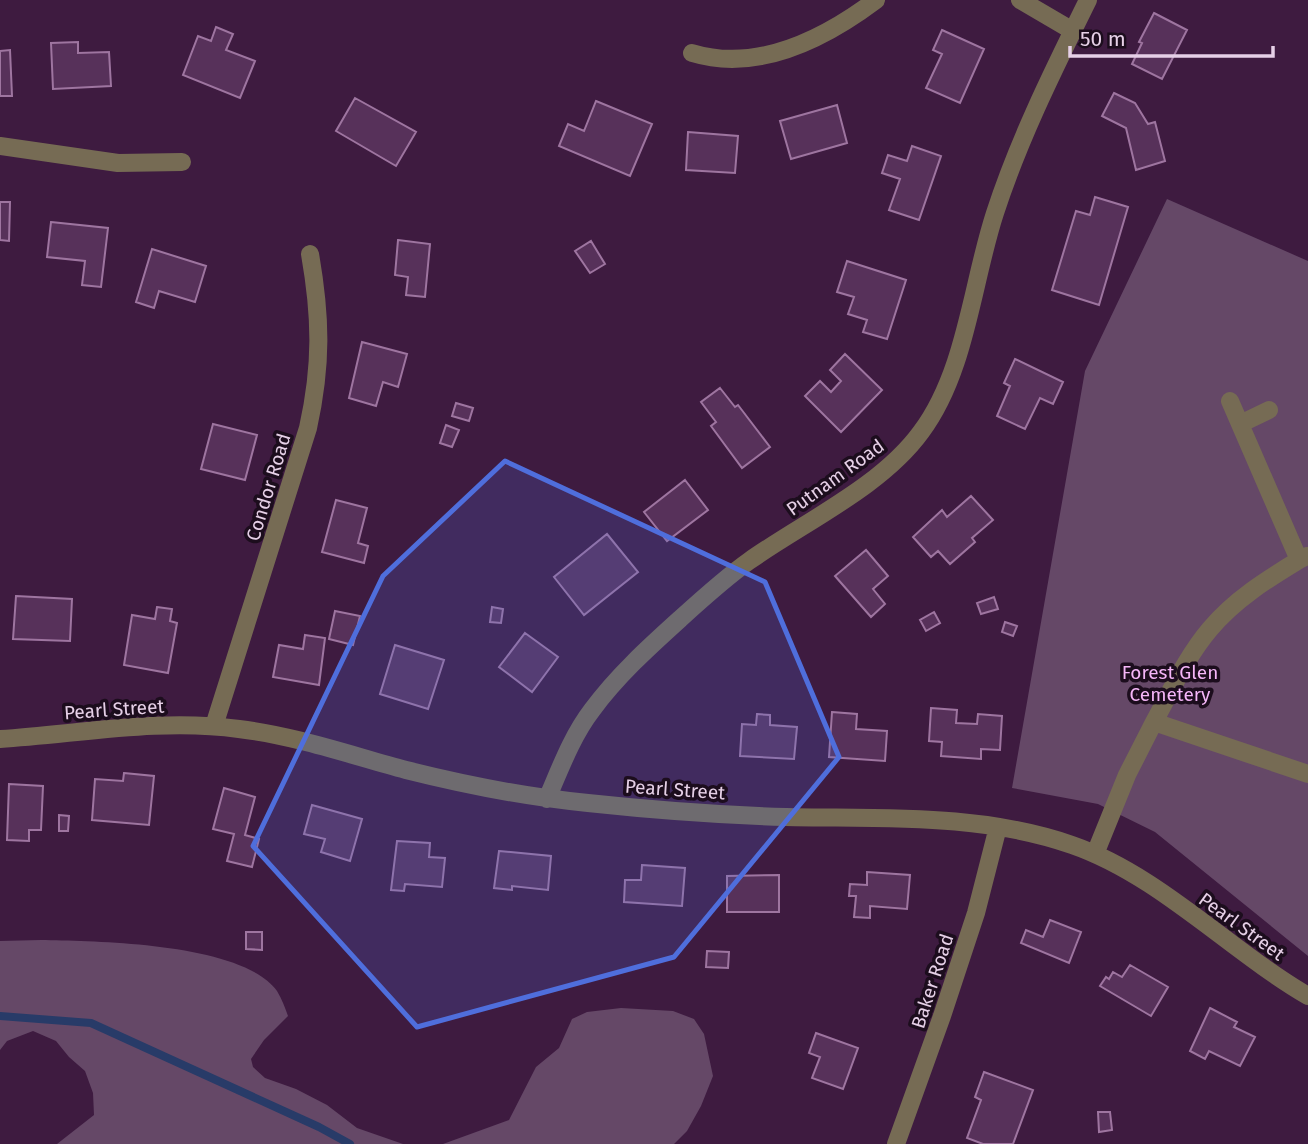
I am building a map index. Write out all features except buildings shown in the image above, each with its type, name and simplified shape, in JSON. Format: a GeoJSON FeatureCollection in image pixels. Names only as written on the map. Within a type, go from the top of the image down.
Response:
{"type":"FeatureCollection","features":[{"type":"Feature","properties":{"kind":"street"},"geometry":{"type":"LineString","coordinates":[[692,53],[711,59],[756,59],[816,37],[876,0]]}},
{"type":"Feature","properties":{"kind":"street"},"geometry":{"type":"LineString","coordinates":[[1020,0],[1073,31]]}},
{"type":"Feature","properties":{"kind":"street","name":"Putnam Road"},"geometry":{"type":"LineString","coordinates":[[547,799],[570,746],[591,710],[639,656],[748,562],[884,470],[922,432],[940,402],[953,367],[984,248],[1010,172],[1025,133],[1088,0]]}},
{"type":"Feature","properties":{"kind":"street"},"geometry":{"type":"LineString","coordinates":[[0,146],[118,163],[182,162]]}},
{"type":"Feature","properties":{"kind":"street","name":"Condor Road"},"geometry":{"type":"LineString","coordinates":[[214,726],[314,404],[320,332],[310,254]]}},
{"type":"Feature","properties":{"kind":"street"},"geometry":{"type":"LineString","coordinates":[[1095,854],[1127,775],[1154,722],[1209,630],[1231,607],[1261,583],[1303,558],[1230,401]]}},
{"type":"Feature","properties":{"kind":"street"},"geometry":{"type":"LineString","coordinates":[[1240,424],[1269,410]]}},
{"type":"Feature","properties":{"kind":"street"},"geometry":{"type":"LineString","coordinates":[[1154,722],[1308,774]]}},
{"type":"Feature","properties":{"kind":"street","name":"Pearl Street"},"geometry":{"type":"LineString","coordinates":[[0,739],[156,726],[214,726],[284,736],[460,783],[547,799],[718,813],[939,820],[998,827],[1047,838],[1095,854],[1161,893],[1250,959],[1308,996]]}},
{"type":"Feature","properties":{"kind":"street","name":"Baker Road"},"geometry":{"type":"LineString","coordinates":[[895,1144],[959,965],[979,902],[998,827]]}},
{"type":"Feature","properties":{"kind":"highlighted area"},"geometry":{"type":"Polygon","coordinates":[[[505,461],[765,582],[839,757],[674,957],[417,1027],[253,846],[383,576],[505,461]]]}},
{"type":"Feature","properties":{"kind":"green space","name":"Forest Glen Cemetery"},"geometry":{"type":"Polygon","coordinates":[[[1167,199],[1308,261],[1308,956],[1155,832],[1098,804],[1012,788],[1085,371],[1167,199]]]}},
{"type":"Feature","properties":{"kind":"green space"},"geometry":{"type":"Polygon","coordinates":[[[41,940],[167,948],[234,963],[259,975],[277,991],[288,1016],[264,1040],[251,1059],[253,1067],[265,1078],[296,1089],[327,1105],[357,1128],[403,1144],[57,1144],[94,1115],[93,1093],[85,1071],[56,1041],[33,1031],[7,1041],[0,1050],[0,941],[41,940]]]}},
{"type":"Feature","properties":{"kind":"green space"},"geometry":{"type":"Polygon","coordinates":[[[621,1008],[673,1011],[694,1019],[704,1034],[713,1076],[687,1131],[674,1144],[443,1144],[509,1120],[536,1067],[559,1048],[572,1019],[587,1012],[621,1008]]]}},
{"type":"Feature","properties":{"kind":"waterway"},"geometry":{"type":"LineString","coordinates":[[0,1016],[91,1023],[319,1127],[350,1144]]}}]}
